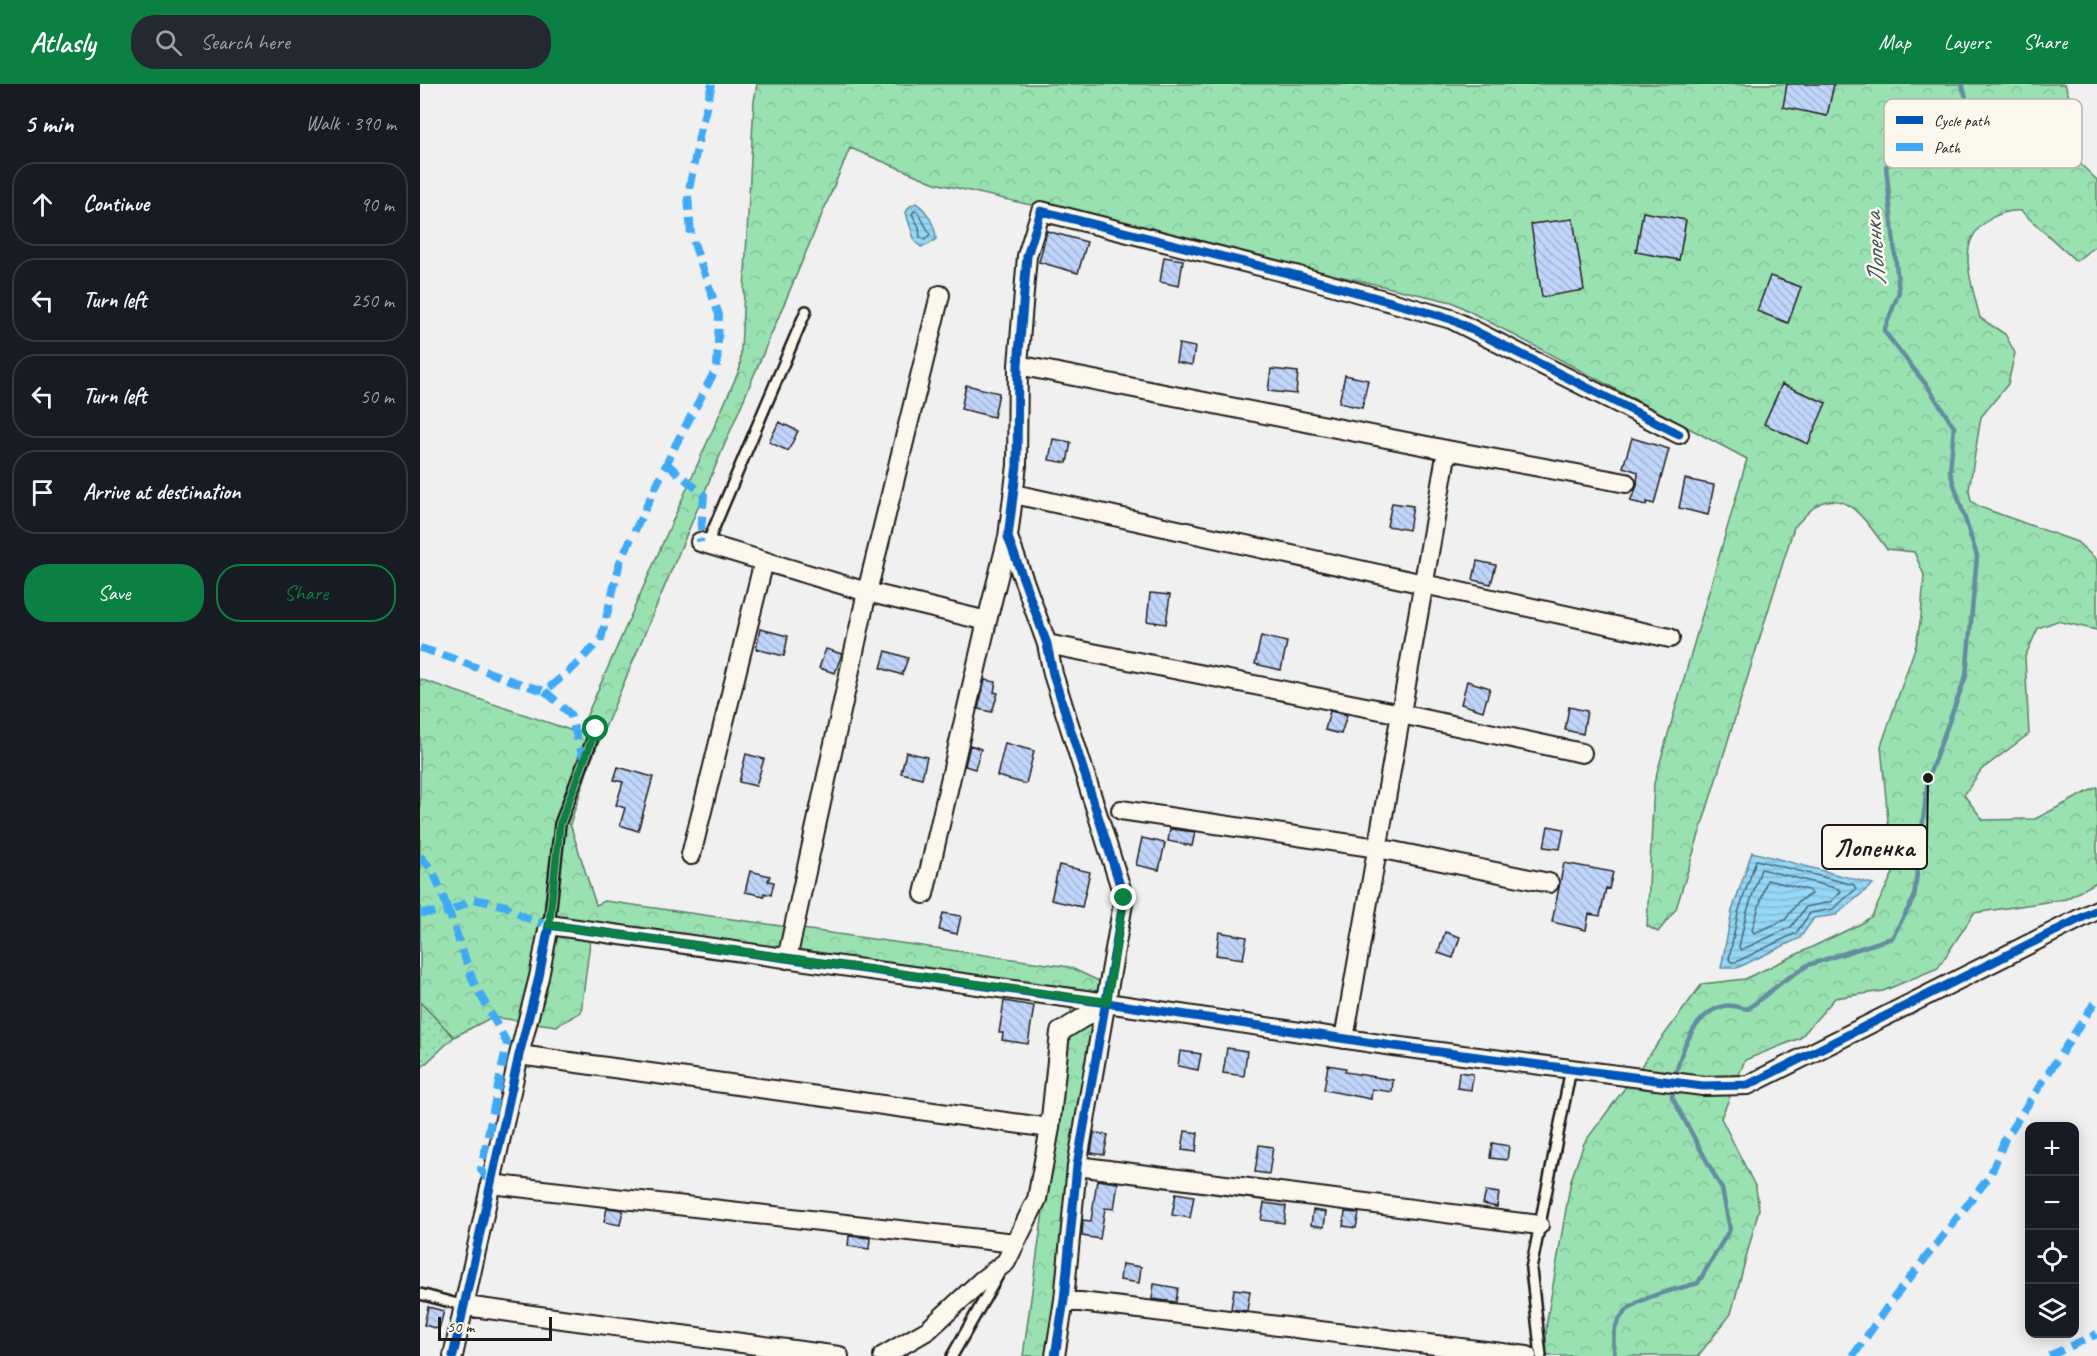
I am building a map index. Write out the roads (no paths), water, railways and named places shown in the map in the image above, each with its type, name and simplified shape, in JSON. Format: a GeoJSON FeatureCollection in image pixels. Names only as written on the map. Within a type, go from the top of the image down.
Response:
{"type":"FeatureCollection","features":[{"type":"Feature","properties":{"kind":"street"},"geometry":{"type":"LineString","coordinates":[[924,894],[1008,537],[1017,465],[1018,365],[1028,256],[1041,211],[1299,276],[1451,319],[1679,434]]}},
{"type":"Feature","properties":{"kind":"street"},"geometry":{"type":"LineString","coordinates":[[787,959],[867,592],[940,295]]}},
{"type":"Feature","properties":{"kind":"street"},"geometry":{"type":"LineString","coordinates":[[1018,365],[1626,483]]}},
{"type":"Feature","properties":{"kind":"street"},"geometry":{"type":"LineString","coordinates":[[1344,1039],[1447,450]]}},
{"type":"Feature","properties":{"kind":"street"},"geometry":{"type":"LineString","coordinates":[[1014,494],[1670,638]]}},
{"type":"Feature","properties":{"kind":"street"},"geometry":{"type":"LineString","coordinates":[[1008,537],[1047,644],[1053,674],[1124,898],[1077,1166],[1064,1300],[1055,1356]]}},
{"type":"Feature","properties":{"kind":"street"},"geometry":{"type":"LineString","coordinates":[[704,543],[867,592],[987,621]]}},
{"type":"Feature","properties":{"kind":"street"},"geometry":{"type":"LineString","coordinates":[[691,855],[764,561]]}},
{"type":"Feature","properties":{"kind":"street"},"geometry":{"type":"LineString","coordinates":[[1047,644],[1401,714],[1582,753]]}},
{"type":"Feature","properties":{"kind":"street"},"geometry":{"type":"LineString","coordinates":[[1121,810],[1378,848],[1549,883]]}},
{"type":"Feature","properties":{"kind":"street"},"geometry":{"type":"LineString","coordinates":[[453,1356],[549,925],[1107,1002],[1344,1039],[1703,1086],[1748,1085],[2097,910]]}},
{"type":"Feature","properties":{"kind":"street"},"geometry":{"type":"LineString","coordinates":[[883,1356],[928,1330],[981,1281],[1006,1262],[1037,1199],[1050,1128],[1060,1032],[1107,1002]]}},
{"type":"Feature","properties":{"kind":"street"},"geometry":{"type":"LineString","coordinates":[[519,1055],[1050,1128]]}},
{"type":"Feature","properties":{"kind":"street"},"geometry":{"type":"LineString","coordinates":[[1077,1166],[1539,1225]]}},
{"type":"Feature","properties":{"kind":"street"},"geometry":{"type":"LineString","coordinates":[[490,1184],[1015,1243]]}},
{"type":"Feature","properties":{"kind":"street"},"geometry":{"type":"LineString","coordinates":[[1064,1300],[1527,1356]]}},
{"type":"Feature","properties":{"kind":"street"},"geometry":{"type":"LineString","coordinates":[[465,1306],[839,1356]]}},
{"type":"Feature","properties":{"kind":"lane"},"geometry":{"type":"LineString","coordinates":[[704,543],[806,311]]}},
{"type":"Feature","properties":{"kind":"lane"},"geometry":{"type":"LineString","coordinates":[[549,925],[560,824],[596,729]]}},
{"type":"Feature","properties":{"kind":"lane"},"geometry":{"type":"LineString","coordinates":[[1541,1356],[1531,1269],[1571,1069]]}},
{"type":"Feature","properties":{"kind":"lane"},"geometry":{"type":"LineString","coordinates":[[952,1356],[1006,1262]]}},
{"type":"Feature","properties":{"kind":"lane"},"geometry":{"type":"LineString","coordinates":[[420,1294],[465,1306]]}},
{"type":"Feature","properties":{"kind":"water"},"geometry":{"type":"Polygon","coordinates":[[[916,203],[927,214],[936,234],[936,239],[921,247],[914,241],[906,212],[916,203]]]}},
{"type":"Feature","properties":{"kind":"water"},"geometry":{"type":"Polygon","coordinates":[[[1752,852],[1873,884],[1836,915],[1814,918],[1800,938],[1737,968],[1721,968],[1732,911],[1752,852]]]}},
{"type":"Feature","properties":{"kind":"waterway","name":"Лопенка"},"geometry":{"type":"LineString","coordinates":[[1962,84],[1966,99]]}},
{"type":"Feature","properties":{"kind":"waterway","name":"Лопенка"},"geometry":{"type":"LineString","coordinates":[[1675,1079],[1690,1035],[1704,1017],[1713,1010],[1727,1006],[1748,1009],[1808,965],[1892,938],[1914,898],[1928,778],[1966,676],[1977,556],[1950,472],[1954,427],[1928,387],[1884,331],[1899,292],[1886,168]]}},
{"type":"Feature","properties":{"kind":"waterway","name":"Лопенка"},"geometry":{"type":"LineString","coordinates":[[1615,1356],[1613,1337],[1617,1323],[1625,1311],[1651,1297],[1698,1283],[1730,1229],[1722,1189],[1672,1097],[1674,1087]]}},
{"type":"Feature","properties":{"kind":"place","name":"Лопенка"},"geometry":{"type":"Point","coordinates":[1928,778]}}]}
